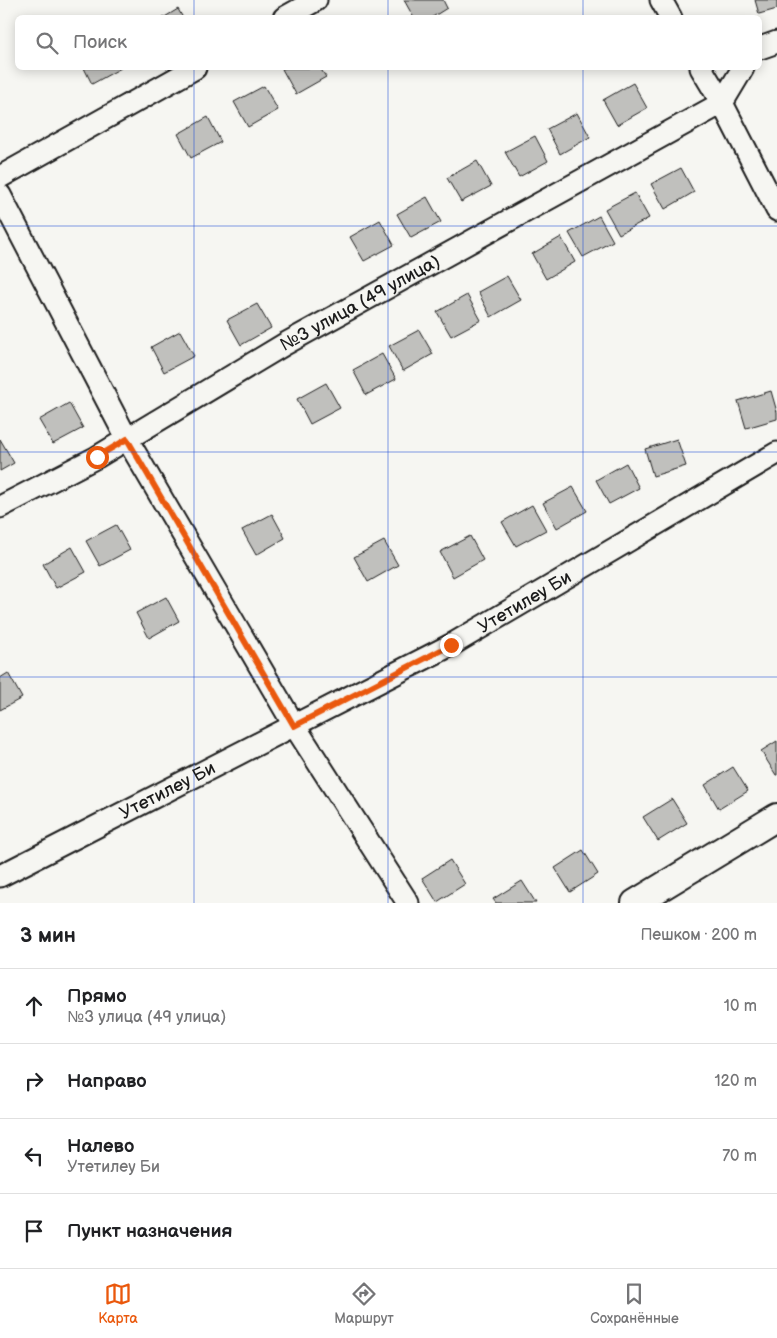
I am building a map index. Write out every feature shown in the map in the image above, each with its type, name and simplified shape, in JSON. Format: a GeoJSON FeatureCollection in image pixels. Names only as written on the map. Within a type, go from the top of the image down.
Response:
{"type":"FeatureCollection","features":[{"type":"Feature","properties":{"kind":"street"},"geometry":{"type":"LineString","coordinates":[[289,15],[316,0]]}},
{"type":"Feature","properties":{"kind":"street"},"geometry":{"type":"LineString","coordinates":[[661,0],[670,15]]}},
{"type":"Feature","properties":{"kind":"street"},"geometry":{"type":"LineString","coordinates":[[762,47],[777,42]]}},
{"type":"Feature","properties":{"kind":"street"},"geometry":{"type":"LineString","coordinates":[[0,176],[191,70]]}},
{"type":"Feature","properties":{"kind":"street"},"geometry":{"type":"LineString","coordinates":[[702,70],[777,210]]}},
{"type":"Feature","properties":{"kind":"street"},"geometry":{"type":"LineString","coordinates":[[722,104],[742,70]]}},
{"type":"Feature","properties":{"kind":"street","name":"№3 улица (49 улица)"},"geometry":{"type":"LineString","coordinates":[[0,507],[97,457],[285,344],[722,104]]}},
{"type":"Feature","properties":{"kind":"street"},"geometry":{"type":"LineString","coordinates":[[0,195],[127,439],[294,726],[408,903]]}},
{"type":"Feature","properties":{"kind":"street","name":"Утетилеу Би"},"geometry":{"type":"LineString","coordinates":[[0,876],[451,645],[777,454]]}},
{"type":"Feature","properties":{"kind":"street"},"geometry":{"type":"LineString","coordinates":[[635,903],[777,817]]}},
{"type":"Feature","properties":{"kind":"building"},"geometry":{"type":"Polygon","coordinates":[[[404,0],[443,0],[447,8],[436,15],[412,15],[404,0]]]}},
{"type":"Feature","properties":{"kind":"building"},"geometry":{"type":"Polygon","coordinates":[[[755,0],[777,0],[777,9],[759,14],[755,0]]]}},
{"type":"Feature","properties":{"kind":"building"},"geometry":{"type":"Polygon","coordinates":[[[178,9],[181,15],[168,15],[178,9]]]}},
{"type":"Feature","properties":{"kind":"building"},"geometry":{"type":"Polygon","coordinates":[[[85,70],[117,70],[92,84],[85,70]]]}},
{"type":"Feature","properties":{"kind":"building"},"geometry":{"type":"Polygon","coordinates":[[[283,70],[321,70],[326,77],[296,94],[283,70]]]}},
{"type":"Feature","properties":{"kind":"building"},"geometry":{"type":"Polygon","coordinates":[[[633,83],[647,108],[617,125],[603,100],[633,83]]]}},
{"type":"Feature","properties":{"kind":"building"},"geometry":{"type":"Polygon","coordinates":[[[264,86],[278,110],[248,127],[234,102],[264,86]]]}},
{"type":"Feature","properties":{"kind":"building"},"geometry":{"type":"Polygon","coordinates":[[[577,113],[590,137],[560,154],[547,129],[577,113]]]}},
{"type":"Feature","properties":{"kind":"building"},"geometry":{"type":"Polygon","coordinates":[[[208,117],[221,142],[191,158],[178,134],[208,117]]]}},
{"type":"Feature","properties":{"kind":"building"},"geometry":{"type":"Polygon","coordinates":[[[535,136],[548,161],[519,177],[505,152],[535,136]]]}},
{"type":"Feature","properties":{"kind":"building"},"geometry":{"type":"Polygon","coordinates":[[[477,161],[491,186],[461,202],[447,178],[477,161]]]}},
{"type":"Feature","properties":{"kind":"building"},"geometry":{"type":"Polygon","coordinates":[[[681,168],[694,192],[665,209],[651,184],[681,168]]]}},
{"type":"Feature","properties":{"kind":"building"},"geometry":{"type":"Polygon","coordinates":[[[635,193],[649,218],[619,234],[605,209],[635,193]]]}},
{"type":"Feature","properties":{"kind":"building"},"geometry":{"type":"Polygon","coordinates":[[[427,197],[441,222],[411,238],[397,214],[427,197]]]}},
{"type":"Feature","properties":{"kind":"building"},"geometry":{"type":"Polygon","coordinates":[[[599,216],[613,241],[583,257],[569,233],[599,216]]]}},
{"type":"Feature","properties":{"kind":"building"},"geometry":{"type":"Polygon","coordinates":[[[380,220],[394,245],[364,261],[350,237],[380,220]]]}},
{"type":"Feature","properties":{"kind":"building"},"geometry":{"type":"Polygon","coordinates":[[[561,237],[575,262],[546,279],[532,254],[561,237]]]}},
{"type":"Feature","properties":{"kind":"building"},"geometry":{"type":"Polygon","coordinates":[[[507,276],[521,300],[491,317],[478,292],[507,276]]]}},
{"type":"Feature","properties":{"kind":"building"},"geometry":{"type":"Polygon","coordinates":[[[467,295],[481,320],[451,336],[437,312],[467,295]]]}},
{"type":"Feature","properties":{"kind":"building"},"geometry":{"type":"Polygon","coordinates":[[[257,304],[271,328],[241,345],[227,320],[257,304]]]}},
{"type":"Feature","properties":{"kind":"building"},"geometry":{"type":"Polygon","coordinates":[[[419,330],[433,354],[403,371],[389,346],[419,330]]]}},
{"type":"Feature","properties":{"kind":"building"},"geometry":{"type":"Polygon","coordinates":[[[180,331],[194,356],[164,372],[151,347],[180,331]]]}},
{"type":"Feature","properties":{"kind":"building"},"geometry":{"type":"Polygon","coordinates":[[[382,354],[396,379],[366,395],[353,370],[382,354]]]}},
{"type":"Feature","properties":{"kind":"building"},"geometry":{"type":"Polygon","coordinates":[[[326,383],[340,408],[310,424],[297,399],[326,383]]]}},
{"type":"Feature","properties":{"kind":"building"},"geometry":{"type":"Polygon","coordinates":[[[771,391],[777,419],[746,428],[738,401],[771,391]]]}},
{"type":"Feature","properties":{"kind":"building"},"geometry":{"type":"Polygon","coordinates":[[[69,403],[83,428],[53,444],[39,420],[69,403]]]}},
{"type":"Feature","properties":{"kind":"building"},"geometry":{"type":"Polygon","coordinates":[[[0,439],[14,463],[0,471],[0,439]]]}},
{"type":"Feature","properties":{"kind":"building"},"geometry":{"type":"Polygon","coordinates":[[[677,439],[686,466],[653,476],[645,449],[677,439]]]}},
{"type":"Feature","properties":{"kind":"building"},"geometry":{"type":"Polygon","coordinates":[[[626,463],[639,488],[609,504],[596,480],[626,463]]]}},
{"type":"Feature","properties":{"kind":"building"},"geometry":{"type":"Polygon","coordinates":[[[573,487],[587,511],[557,528],[543,503],[573,487]]]}},
{"type":"Feature","properties":{"kind":"building"},"geometry":{"type":"Polygon","coordinates":[[[532,505],[546,530],[516,546],[502,522],[532,505]]]}},
{"type":"Feature","properties":{"kind":"building"},"geometry":{"type":"Polygon","coordinates":[[[272,514],[285,538],[256,555],[242,530],[272,514]]]}},
{"type":"Feature","properties":{"kind":"building"},"geometry":{"type":"Polygon","coordinates":[[[116,525],[130,550],[100,566],[86,541],[116,525]]]}},
{"type":"Feature","properties":{"kind":"building"},"geometry":{"type":"Polygon","coordinates":[[[470,536],[483,560],[453,577],[440,552],[470,536]]]}},
{"type":"Feature","properties":{"kind":"building"},"geometry":{"type":"Polygon","coordinates":[[[384,541],[398,565],[368,582],[354,557],[384,541]]]}},
{"type":"Feature","properties":{"kind":"building"},"geometry":{"type":"Polygon","coordinates":[[[72,547],[86,572],[56,588],[43,564],[72,547]]]}},
{"type":"Feature","properties":{"kind":"building"},"geometry":{"type":"Polygon","coordinates":[[[166,597],[179,621],[149,638],[136,613],[166,597]]]}},
{"type":"Feature","properties":{"kind":"building"},"geometry":{"type":"Polygon","coordinates":[[[8,673],[22,698],[0,710],[0,678],[8,673]]]}},
{"type":"Feature","properties":{"kind":"building"},"geometry":{"type":"Polygon","coordinates":[[[777,741],[777,775],[776,775],[761,751],[777,741]]]}},
{"type":"Feature","properties":{"kind":"building"},"geometry":{"type":"Polygon","coordinates":[[[733,767],[748,791],[719,809],[705,785],[733,767]]]}},
{"type":"Feature","properties":{"kind":"building"},"geometry":{"type":"Polygon","coordinates":[[[672,799],[687,823],[658,841],[643,817],[672,799]]]}},
{"type":"Feature","properties":{"kind":"building"},"geometry":{"type":"Polygon","coordinates":[[[583,850],[598,874],[570,892],[555,868],[583,850]]]}},
{"type":"Feature","properties":{"kind":"building"},"geometry":{"type":"Polygon","coordinates":[[[450,860],[465,884],[437,902],[422,878],[450,860]]]}},
{"type":"Feature","properties":{"kind":"building"},"geometry":{"type":"Polygon","coordinates":[[[522,881],[536,903],[496,903],[493,899],[522,881]]]}},
{"type":"Feature","properties":{"kind":"route"},"geometry":{"type":"LineString","coordinates":[[97,457],[127,439],[294,726],[451,645]]}}]}
